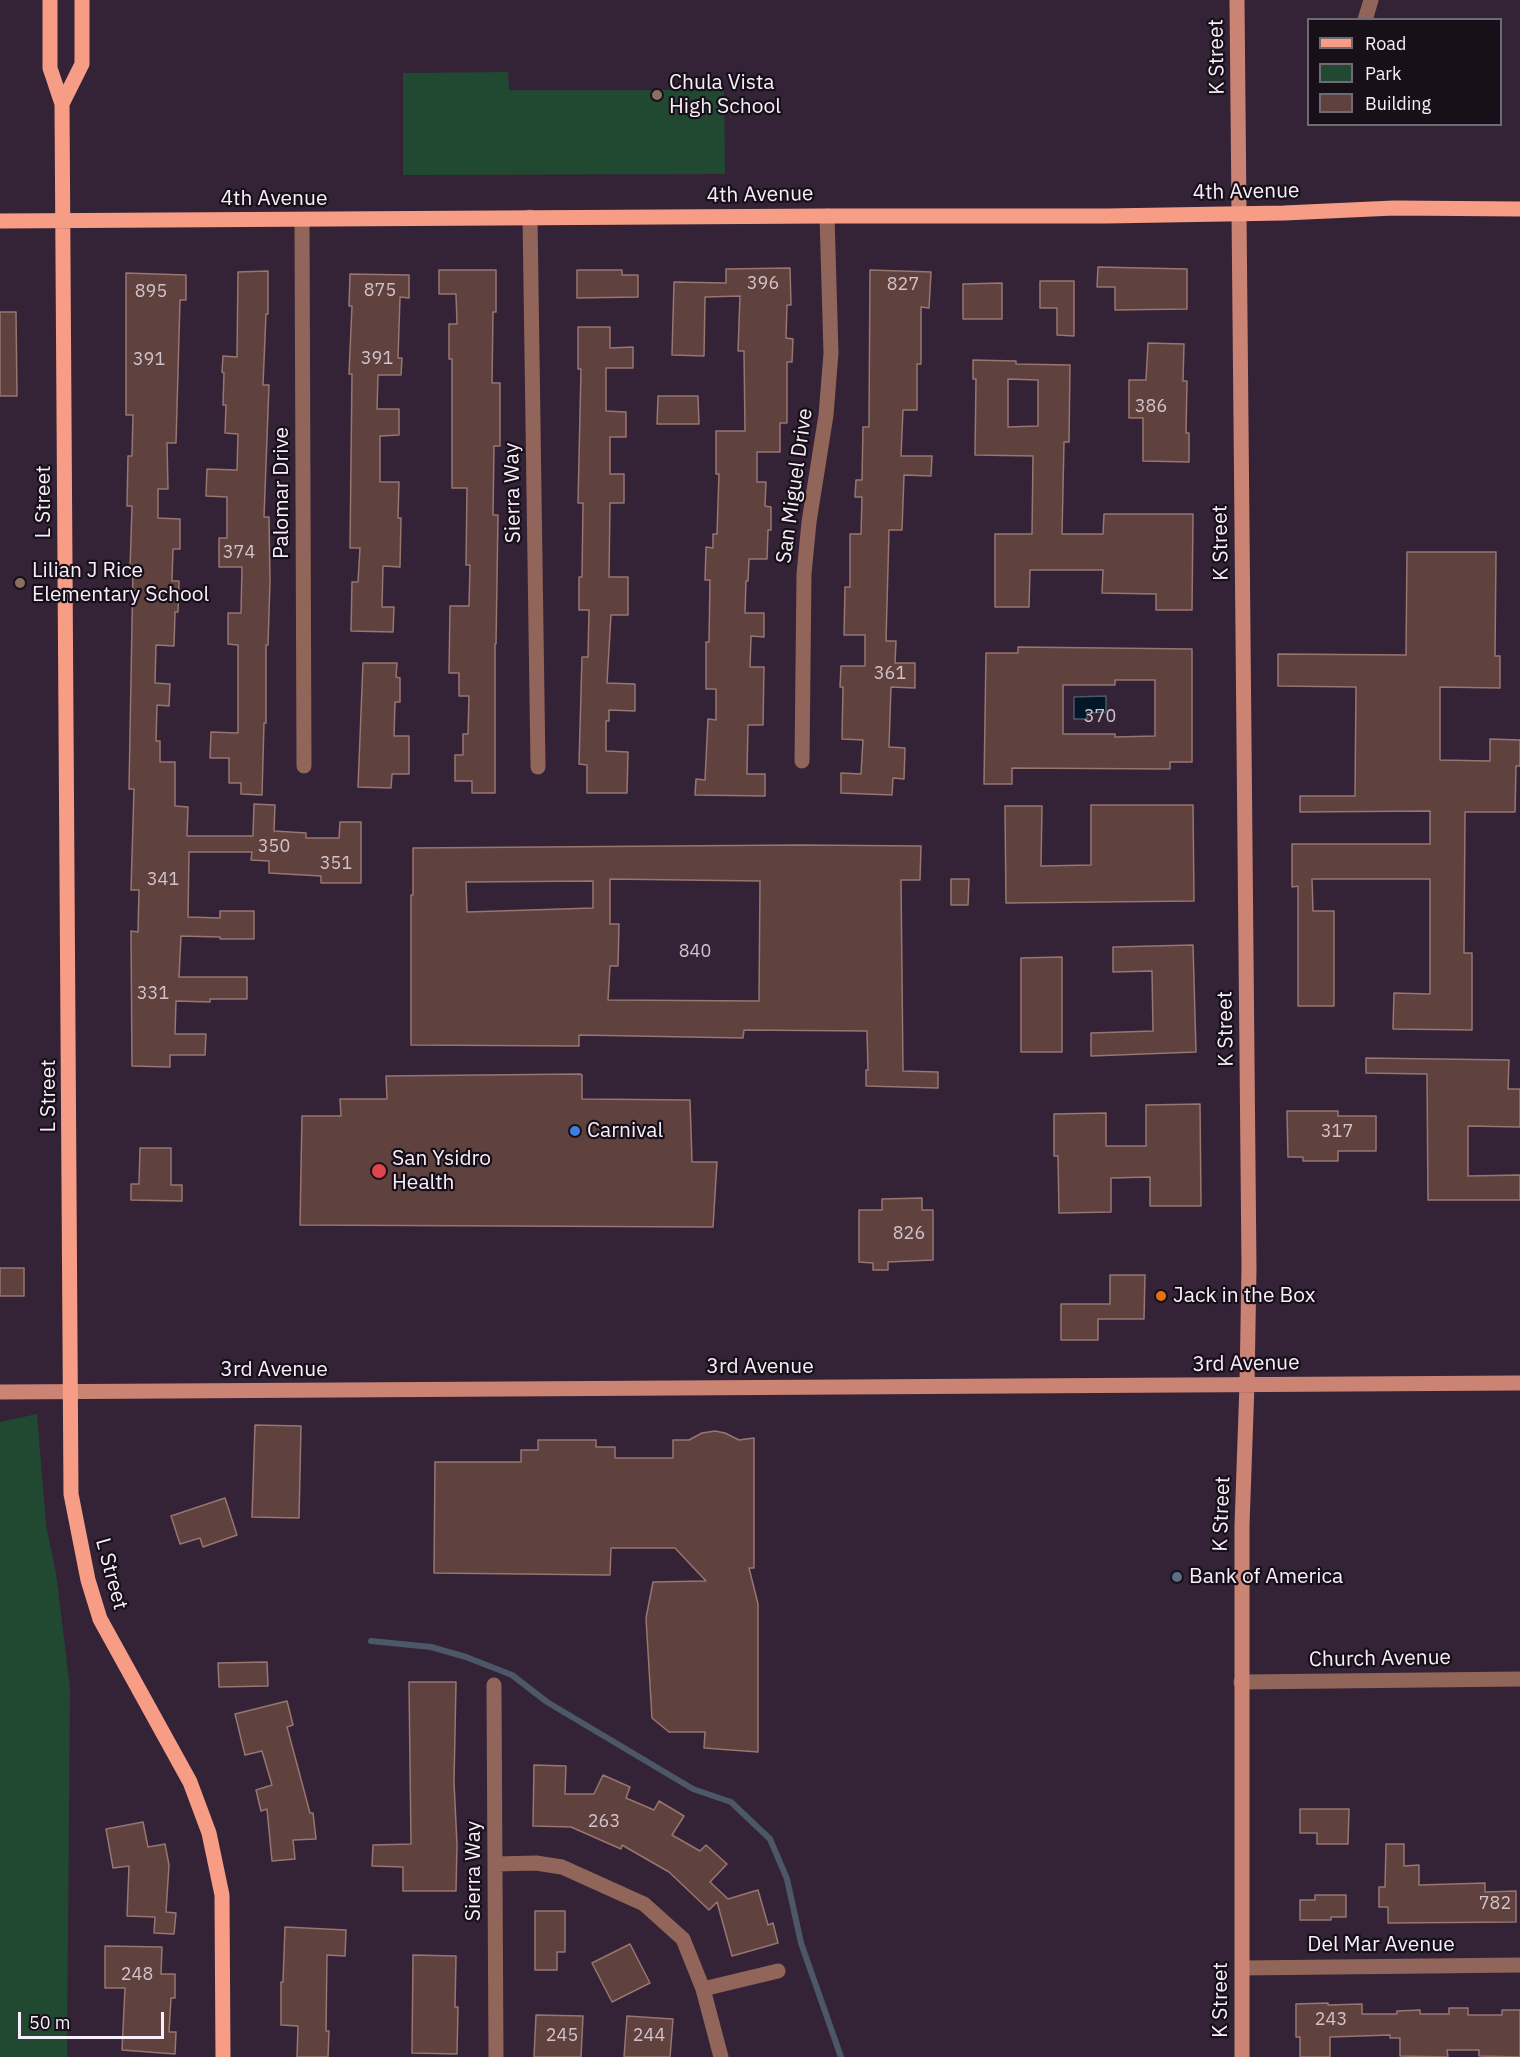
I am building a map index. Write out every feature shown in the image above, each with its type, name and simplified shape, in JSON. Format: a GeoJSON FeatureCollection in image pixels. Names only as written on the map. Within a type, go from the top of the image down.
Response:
{"type":"FeatureCollection","features":[{"type":"Feature","properties":{"kind":"main road","name":"L Street"},"geometry":{"type":"LineString","coordinates":[[50,0],[50,68],[62,104],[71,1494],[88,1580],[100,1619],[190,1782],[208,1833],[222,1894],[223,2057]]}},
{"type":"Feature","properties":{"kind":"main road","name":"L Street"},"geometry":{"type":"LineString","coordinates":[[62,104],[82,64],[82,0]]}},
{"type":"Feature","properties":{"kind":"main road","name":"4th Avenue"},"geometry":{"type":"LineString","coordinates":[[0,221],[1090,216],[1394,208],[1520,209]]}},
{"type":"Feature","properties":{"kind":"street","name":"K Street"},"geometry":{"type":"LineString","coordinates":[[1237,0],[1249,1267],[1242,1526],[1242,2057]]}},
{"type":"Feature","properties":{"kind":"street"},"geometry":{"type":"LineString","coordinates":[[1366,18],[1371,0]]}},
{"type":"Feature","properties":{"kind":"street","name":"San Miguel Drive"},"geometry":{"type":"LineString","coordinates":[[802,761],[804,574],[809,522],[826,415],[831,353],[827,216]]}},
{"type":"Feature","properties":{"kind":"street","name":"Sierra Way"},"geometry":{"type":"LineString","coordinates":[[530,217],[538,767]]}},
{"type":"Feature","properties":{"kind":"street","name":"Palomar Drive"},"geometry":{"type":"LineString","coordinates":[[302,220],[304,766]]}},
{"type":"Feature","properties":{"kind":"street","name":"3rd Avenue"},"geometry":{"type":"LineString","coordinates":[[0,1392],[1520,1383]]}},
{"type":"Feature","properties":{"kind":"street","name":"Church Avenue"},"geometry":{"type":"LineString","coordinates":[[1241,1682],[1520,1679]]}},
{"type":"Feature","properties":{"kind":"street","name":"Sierra Way"},"geometry":{"type":"LineString","coordinates":[[494,1685],[496,2057]]}},
{"type":"Feature","properties":{"kind":"street"},"geometry":{"type":"LineString","coordinates":[[496,1864],[536,1863],[562,1867],[644,1904],[683,1939],[703,1989],[721,2057]]}},
{"type":"Feature","properties":{"kind":"street","name":"Del Mar Avenue"},"geometry":{"type":"LineString","coordinates":[[1242,1968],[1520,1965]]}},
{"type":"Feature","properties":{"kind":"street"},"geometry":{"type":"LineString","coordinates":[[703,1989],[778,1971]]}},
{"type":"Feature","properties":{"kind":"green space"},"geometry":{"type":"Polygon","coordinates":[[[508,72],[509,90],[724,90],[725,174],[403,175],[403,73],[508,72]]]}},
{"type":"Feature","properties":{"kind":"green space"},"geometry":{"type":"Polygon","coordinates":[[[37,1414],[46,1525],[56,1573],[70,1688],[67,2057],[0,2057],[0,1422],[37,1414]]]}},
{"type":"Feature","properties":{"kind":"water"},"geometry":{"type":"Polygon","coordinates":[[[1106,696],[1106,712],[1087,713],[1087,719],[1074,719],[1074,697],[1106,696]]]}},
{"type":"Feature","properties":{"kind":"building"},"geometry":{"type":"Polygon","coordinates":[[[1098,267],[1187,269],[1187,309],[1115,310],[1115,287],[1097,287],[1098,267]]]}},
{"type":"Feature","properties":{"kind":"building"},"geometry":{"type":"Polygon","coordinates":[[[790,268],[791,305],[787,305],[786,338],[793,339],[792,362],[787,362],[787,423],[780,423],[780,452],[757,452],[757,482],[766,482],[765,506],[771,507],[771,530],[768,530],[767,559],[749,559],[748,581],[746,581],[745,613],[764,613],[764,637],[751,636],[750,667],[764,667],[763,725],[748,725],[747,774],[765,774],[765,796],[695,795],[696,779],[705,780],[708,719],[716,720],[716,689],[706,689],[710,580],[705,580],[706,547],[713,548],[713,534],[717,534],[719,474],[716,474],[716,431],[745,431],[744,351],[738,351],[740,296],[705,297],[704,356],[672,355],[674,282],[726,283],[726,269],[790,268]]]}},
{"type":"Feature","properties":{"kind":"building"},"geometry":{"type":"Polygon","coordinates":[[[439,270],[496,270],[492,383],[500,383],[500,446],[494,446],[493,515],[498,515],[495,793],[472,793],[472,781],[455,781],[455,755],[463,755],[463,734],[468,734],[469,696],[459,696],[459,673],[449,673],[450,606],[469,606],[470,565],[466,565],[467,488],[452,488],[452,359],[449,359],[449,324],[457,324],[456,294],[439,294],[439,270]]]}},
{"type":"Feature","properties":{"kind":"building"},"geometry":{"type":"Polygon","coordinates":[[[577,270],[622,270],[622,275],[638,275],[638,297],[577,298],[577,270]]]}},
{"type":"Feature","properties":{"kind":"building"},"geometry":{"type":"Polygon","coordinates":[[[870,270],[931,272],[929,308],[921,307],[921,364],[917,364],[917,410],[903,410],[901,456],[932,456],[931,476],[904,475],[902,530],[889,530],[886,641],[896,641],[895,663],[915,663],[915,688],[891,687],[889,747],[905,748],[904,779],[893,778],[892,795],[841,793],[841,773],[861,774],[863,740],[842,739],[843,687],[840,687],[841,666],[865,666],[865,635],[844,635],[845,587],[850,587],[850,534],[861,534],[862,497],[855,497],[856,480],[862,480],[863,427],[869,427],[870,270]]]}},
{"type":"Feature","properties":{"kind":"building"},"geometry":{"type":"Polygon","coordinates":[[[268,271],[268,314],[266,314],[263,385],[269,385],[264,517],[269,517],[270,581],[262,795],[241,794],[241,783],[229,783],[229,758],[210,758],[211,732],[238,733],[238,645],[228,644],[228,613],[241,613],[242,567],[219,567],[219,538],[227,538],[227,497],[206,496],[207,469],[237,470],[238,434],[225,433],[226,405],[223,405],[224,373],[222,372],[223,356],[237,357],[238,272],[268,271]]]}},
{"type":"Feature","properties":{"kind":"building"},"geometry":{"type":"Polygon","coordinates":[[[126,273],[186,275],[186,300],[180,300],[176,443],[167,443],[168,489],[158,489],[158,518],[180,519],[180,549],[173,549],[172,581],[179,581],[178,612],[175,612],[174,646],[156,645],[155,683],[170,684],[169,706],[157,705],[156,741],[160,741],[160,762],[175,762],[175,806],[188,807],[187,836],[253,836],[254,804],[275,805],[274,831],[306,833],[306,838],[339,838],[340,822],[361,822],[361,883],[321,883],[321,876],[269,873],[269,861],[251,860],[252,852],[189,852],[188,917],[220,918],[220,911],[254,911],[254,939],[181,936],[179,977],[247,977],[247,999],[210,999],[210,1002],[176,1001],[175,1034],[206,1034],[205,1055],[170,1055],[170,1067],[132,1066],[131,931],[138,932],[139,890],[131,890],[134,789],[129,789],[133,569],[130,569],[132,506],[127,506],[128,456],[132,456],[133,415],[126,415],[126,273]]]}},
{"type":"Feature","properties":{"kind":"building"},"geometry":{"type":"Polygon","coordinates":[[[350,274],[409,275],[409,298],[400,297],[398,358],[402,358],[401,375],[378,375],[377,409],[399,409],[399,435],[380,436],[380,482],[399,482],[400,567],[383,566],[382,607],[394,607],[393,632],[351,631],[352,582],[358,582],[360,548],[350,548],[352,374],[349,374],[352,306],[349,306],[350,274]]]}},
{"type":"Feature","properties":{"kind":"building"},"geometry":{"type":"Polygon","coordinates":[[[1040,281],[1074,281],[1074,336],[1057,335],[1057,308],[1040,308],[1040,281]]]}},
{"type":"Feature","properties":{"kind":"building"},"geometry":{"type":"Polygon","coordinates":[[[1002,283],[1002,319],[963,319],[963,284],[1002,283]]]}},
{"type":"Feature","properties":{"kind":"building"},"geometry":{"type":"Polygon","coordinates":[[[0,312],[16,312],[17,396],[0,396],[0,312]]]}},
{"type":"Feature","properties":{"kind":"building"},"geometry":{"type":"Polygon","coordinates":[[[578,327],[610,327],[610,348],[633,347],[633,368],[606,368],[606,411],[626,412],[626,437],[610,437],[610,474],[624,474],[624,503],[610,503],[609,577],[628,577],[628,615],[611,615],[607,683],[635,684],[635,711],[609,710],[609,721],[606,721],[606,751],[628,752],[627,793],[587,793],[587,765],[579,764],[582,657],[588,657],[589,610],[579,610],[583,503],[578,503],[581,369],[578,369],[578,327]]]}},
{"type":"Feature","properties":{"kind":"building"},"geometry":{"type":"Polygon","coordinates":[[[1148,343],[1184,344],[1183,381],[1187,381],[1186,433],[1189,433],[1189,462],[1143,461],[1143,418],[1129,418],[1129,380],[1146,380],[1148,343]]]}},
{"type":"Feature","properties":{"kind":"building"},"geometry":{"type":"Polygon","coordinates":[[[973,360],[1070,365],[1069,442],[1064,442],[1062,534],[1103,534],[1104,514],[1193,514],[1192,610],[1156,610],[1156,594],[1102,593],[1103,570],[1030,570],[1029,607],[995,607],[995,534],[1032,534],[1033,456],[975,455],[976,379],[973,379],[973,360]],[[1008,379],[1008,427],[1038,426],[1038,380],[1008,379]]]}},
{"type":"Feature","properties":{"kind":"building"},"geometry":{"type":"Polygon","coordinates":[[[658,396],[698,396],[699,424],[657,424],[658,396]]]}},
{"type":"Feature","properties":{"kind":"building"},"geometry":{"type":"Polygon","coordinates":[[[1407,552],[1496,552],[1495,656],[1500,656],[1500,688],[1440,687],[1440,760],[1490,761],[1490,739],[1520,740],[1520,766],[1516,766],[1515,812],[1465,812],[1464,953],[1472,953],[1472,1030],[1393,1029],[1394,993],[1430,994],[1430,879],[1312,879],[1313,911],[1334,911],[1334,1006],[1298,1006],[1298,886],[1292,887],[1292,844],[1430,844],[1430,811],[1300,812],[1300,796],[1355,796],[1356,687],[1278,686],[1278,654],[1406,655],[1407,552]]]}},
{"type":"Feature","properties":{"kind":"building"},"geometry":{"type":"Polygon","coordinates":[[[1018,647],[1192,649],[1192,762],[1170,762],[1170,769],[1012,768],[1012,784],[984,784],[986,653],[1018,653],[1018,647]],[[1115,680],[1115,685],[1063,685],[1063,734],[1115,734],[1115,737],[1155,736],[1155,680],[1115,680]]]}},
{"type":"Feature","properties":{"kind":"building"},"geometry":{"type":"Polygon","coordinates":[[[363,663],[397,663],[396,677],[400,678],[400,702],[395,702],[394,736],[409,736],[409,774],[392,774],[391,788],[358,787],[363,663]]]}},
{"type":"Feature","properties":{"kind":"building"},"geometry":{"type":"Polygon","coordinates":[[[1091,805],[1193,805],[1194,901],[1006,903],[1005,806],[1042,806],[1041,866],[1091,865],[1091,805]]]}},
{"type":"Feature","properties":{"kind":"building"},"geometry":{"type":"Polygon","coordinates":[[[921,846],[920,880],[901,880],[903,1071],[938,1072],[938,1088],[866,1086],[867,1031],[744,1030],[743,1038],[579,1035],[579,1046],[411,1045],[413,848],[921,846]],[[610,879],[610,924],[619,924],[618,966],[610,966],[608,1000],[759,1001],[760,881],[610,879]],[[593,881],[466,882],[467,912],[593,908],[593,881]]]}},
{"type":"Feature","properties":{"kind":"building"},"geometry":{"type":"Polygon","coordinates":[[[951,879],[969,879],[968,905],[951,905],[951,879]]]}},
{"type":"Feature","properties":{"kind":"building"},"geometry":{"type":"Polygon","coordinates":[[[1193,945],[1196,1052],[1091,1056],[1091,1033],[1153,1031],[1152,971],[1113,972],[1113,947],[1193,945]]]}},
{"type":"Feature","properties":{"kind":"building"},"geometry":{"type":"Polygon","coordinates":[[[1062,957],[1062,1052],[1021,1052],[1021,958],[1062,957]]]}},
{"type":"Feature","properties":{"kind":"building"},"geometry":{"type":"Polygon","coordinates":[[[1366,1058],[1509,1060],[1508,1089],[1520,1089],[1520,1127],[1468,1126],[1468,1176],[1520,1175],[1520,1200],[1428,1200],[1427,1074],[1366,1073],[1366,1058]]]}},
{"type":"Feature","properties":{"kind":"building"},"geometry":{"type":"Polygon","coordinates":[[[582,1075],[582,1099],[690,1100],[692,1162],[717,1162],[713,1227],[300,1225],[302,1116],[341,1116],[340,1099],[387,1099],[386,1076],[582,1075]]]}},
{"type":"Feature","properties":{"kind":"building"},"geometry":{"type":"Polygon","coordinates":[[[1200,1104],[1201,1206],[1150,1206],[1150,1177],[1111,1178],[1111,1212],[1059,1213],[1058,1156],[1054,1156],[1054,1114],[1106,1113],[1106,1146],[1146,1146],[1146,1105],[1200,1104]]]}},
{"type":"Feature","properties":{"kind":"building"},"geometry":{"type":"Polygon","coordinates":[[[1287,1111],[1338,1111],[1338,1116],[1376,1116],[1376,1151],[1338,1151],[1338,1161],[1303,1161],[1303,1157],[1288,1157],[1287,1111]]]}},
{"type":"Feature","properties":{"kind":"building"},"geometry":{"type":"Polygon","coordinates":[[[140,1148],[171,1148],[171,1185],[182,1185],[182,1201],[131,1200],[131,1184],[139,1184],[140,1148]]]}},
{"type":"Feature","properties":{"kind":"building"},"geometry":{"type":"Polygon","coordinates":[[[922,1198],[922,1210],[933,1210],[933,1260],[888,1262],[888,1270],[873,1270],[873,1263],[859,1262],[859,1210],[882,1210],[882,1199],[922,1198]]]}},
{"type":"Feature","properties":{"kind":"building"},"geometry":{"type":"Polygon","coordinates":[[[0,1268],[24,1268],[24,1296],[0,1296],[0,1268]]]}},
{"type":"Feature","properties":{"kind":"building"},"geometry":{"type":"Polygon","coordinates":[[[1110,1275],[1145,1275],[1144,1319],[1098,1319],[1098,1340],[1061,1340],[1061,1304],[1110,1304],[1110,1275]]]}},
{"type":"Feature","properties":{"kind":"building"},"geometry":{"type":"Polygon","coordinates":[[[255,1425],[301,1426],[299,1518],[252,1517],[255,1425]]]}},
{"type":"Feature","properties":{"kind":"building"},"geometry":{"type":"Polygon","coordinates":[[[715,1431],[739,1440],[754,1438],[754,1568],[749,1568],[758,1604],[758,1752],[704,1748],[705,1732],[669,1732],[652,1718],[646,1618],[653,1582],[706,1581],[675,1548],[611,1548],[610,1575],[434,1573],[435,1462],[521,1462],[521,1450],[538,1450],[538,1440],[596,1440],[596,1447],[615,1447],[615,1458],[673,1458],[673,1440],[689,1440],[702,1433],[715,1431]]]}},
{"type":"Feature","properties":{"kind":"building"},"geometry":{"type":"Polygon","coordinates":[[[225,1498],[237,1535],[203,1547],[200,1538],[180,1544],[171,1516],[225,1498]]]}},
{"type":"Feature","properties":{"kind":"building"},"geometry":{"type":"Polygon","coordinates":[[[267,1662],[268,1686],[219,1687],[218,1663],[267,1662]]]}},
{"type":"Feature","properties":{"kind":"building"},"geometry":{"type":"Polygon","coordinates":[[[409,1682],[456,1682],[454,1782],[457,1845],[456,1891],[403,1891],[403,1867],[372,1866],[373,1845],[411,1844],[409,1682]]]}},
{"type":"Feature","properties":{"kind":"building"},"geometry":{"type":"Polygon","coordinates":[[[287,1701],[293,1725],[287,1727],[310,1813],[313,1813],[316,1839],[293,1840],[295,1859],[272,1861],[267,1809],[261,1811],[256,1790],[272,1785],[262,1751],[245,1755],[235,1714],[287,1701]]]}},
{"type":"Feature","properties":{"kind":"building"},"geometry":{"type":"Polygon","coordinates":[[[534,1765],[566,1766],[565,1794],[594,1794],[603,1775],[630,1787],[626,1798],[654,1810],[659,1801],[684,1816],[672,1835],[700,1851],[706,1845],[727,1864],[710,1882],[728,1899],[758,1890],[768,1925],[773,1923],[778,1943],[732,1956],[717,1902],[709,1910],[669,1872],[622,1845],[621,1849],[571,1827],[533,1826],[534,1765]]]}},
{"type":"Feature","properties":{"kind":"building"},"geometry":{"type":"Polygon","coordinates":[[[1300,1809],[1349,1809],[1348,1844],[1317,1844],[1317,1833],[1300,1833],[1300,1809]]]}},
{"type":"Feature","properties":{"kind":"building"},"geometry":{"type":"Polygon","coordinates":[[[143,1822],[148,1847],[165,1844],[169,1865],[166,1912],[176,1913],[174,1934],[154,1933],[155,1917],[127,1916],[129,1866],[113,1868],[106,1829],[143,1822]]]}},
{"type":"Feature","properties":{"kind":"building"},"geometry":{"type":"Polygon","coordinates":[[[1386,1844],[1404,1844],[1404,1866],[1419,1865],[1419,1885],[1485,1883],[1485,1892],[1516,1891],[1516,1922],[1388,1923],[1388,1907],[1379,1907],[1379,1887],[1385,1887],[1386,1844]]]}},
{"type":"Feature","properties":{"kind":"building"},"geometry":{"type":"Polygon","coordinates":[[[1315,1895],[1346,1895],[1346,1917],[1331,1917],[1331,1920],[1300,1920],[1300,1900],[1315,1900],[1315,1895]]]}},
{"type":"Feature","properties":{"kind":"building"},"geometry":{"type":"Polygon","coordinates":[[[535,1911],[565,1911],[565,1952],[557,1952],[557,1970],[535,1970],[535,1911]]]}},
{"type":"Feature","properties":{"kind":"building"},"geometry":{"type":"Polygon","coordinates":[[[285,1927],[346,1930],[345,1956],[327,1955],[328,2057],[297,2057],[298,2026],[281,2025],[285,1927]]]}},
{"type":"Feature","properties":{"kind":"building"},"geometry":{"type":"Polygon","coordinates":[[[630,1944],[650,1983],[612,2002],[592,1963],[630,1944]]]}},
{"type":"Feature","properties":{"kind":"building"},"geometry":{"type":"Polygon","coordinates":[[[105,1946],[162,1947],[161,1974],[175,1974],[175,1998],[171,1998],[169,2032],[176,2032],[175,2054],[122,2050],[125,1988],[105,1988],[105,1946]]]}},
{"type":"Feature","properties":{"kind":"building"},"geometry":{"type":"Polygon","coordinates":[[[413,1955],[456,1956],[457,2054],[412,2053],[413,1955]]]}},
{"type":"Feature","properties":{"kind":"building"},"geometry":{"type":"Polygon","coordinates":[[[1328,2003],[1328,2005],[1362,2004],[1362,2014],[1397,2014],[1397,2011],[1420,2010],[1420,2014],[1449,2014],[1449,2008],[1468,2008],[1468,2015],[1502,2015],[1502,2010],[1520,2010],[1520,2057],[1479,2056],[1479,2050],[1447,2050],[1448,2057],[1400,2056],[1400,2038],[1390,2038],[1390,2035],[1330,2037],[1330,2057],[1300,2057],[1300,2037],[1296,2037],[1296,2004],[1328,2003]]]}},
{"type":"Feature","properties":{"kind":"building"},"geometry":{"type":"Polygon","coordinates":[[[536,2015],[583,2016],[581,2057],[534,2057],[536,2015]]]}},
{"type":"Feature","properties":{"kind":"building"},"geometry":{"type":"Polygon","coordinates":[[[627,2016],[673,2019],[670,2057],[624,2057],[627,2016]]]}},
{"type":"Feature","properties":{"kind":"waterway"},"geometry":{"type":"LineString","coordinates":[[371,1641],[431,1647],[466,1657],[512,1675],[547,1702],[693,1789],[731,1802],[770,1839],[787,1879],[801,1943],[841,2057]]}},
{"type":"Feature","properties":{"kind":"place","name":"Chula Vista High School"},"geometry":{"type":"Point","coordinates":[657,95]}},
{"type":"Feature","properties":{"kind":"place","name":"Lilian J Rice Elementary School"},"geometry":{"type":"Point","coordinates":[20,583]}},
{"type":"Feature","properties":{"kind":"place","name":"Carnival"},"geometry":{"type":"Point","coordinates":[575,1131]}},
{"type":"Feature","properties":{"kind":"place","name":"San Ysidro Health"},"geometry":{"type":"Point","coordinates":[379,1171]}},
{"type":"Feature","properties":{"kind":"place","name":"Jack in the Box"},"geometry":{"type":"Point","coordinates":[1161,1296]}},
{"type":"Feature","properties":{"kind":"place","name":"Bank of America"},"geometry":{"type":"Point","coordinates":[1177,1577]}}]}
